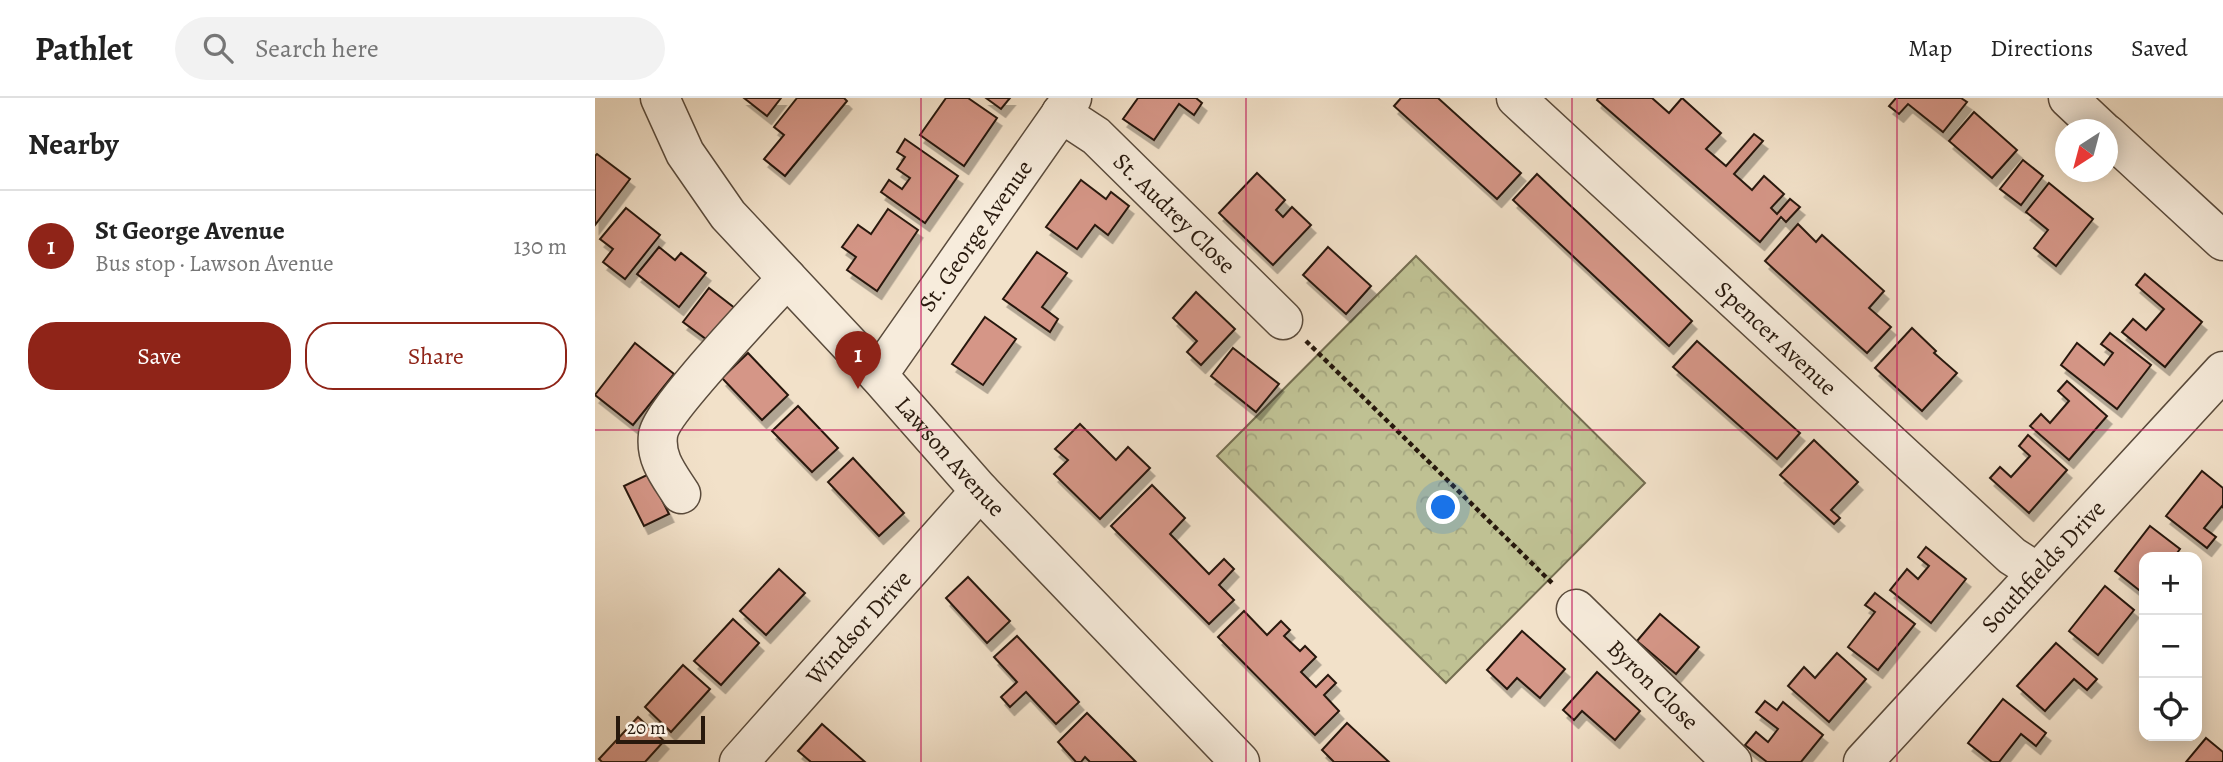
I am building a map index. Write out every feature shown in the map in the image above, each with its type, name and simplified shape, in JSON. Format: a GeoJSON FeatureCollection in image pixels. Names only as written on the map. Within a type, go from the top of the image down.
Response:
{"type":"FeatureCollection","features":[{"type":"Feature","properties":{"kind":"street","name":"Lawson Avenue"},"geometry":{"type":"LineString","coordinates":[[660,98],[685,153],[728,215],[878,375],[980,491],[1240,762]]}},
{"type":"Feature","properties":{"kind":"street","name":"Spencer Avenue"},"geometry":{"type":"LineString","coordinates":[[1516,98],[2012,556],[2038,572]]}},
{"type":"Feature","properties":{"kind":"street"},"geometry":{"type":"LineString","coordinates":[[2068,98],[2090,119]]}},
{"type":"Feature","properties":{"kind":"street","name":"St. Audrey Close"},"geometry":{"type":"LineString","coordinates":[[1066,106],[1283,320]]}},
{"type":"Feature","properties":{"kind":"street","name":"St. George Avenue"},"geometry":{"type":"LineString","coordinates":[[878,375],[1066,106]]}},
{"type":"Feature","properties":{"kind":"street"},"geometry":{"type":"LineString","coordinates":[[2118,143],[2223,241]]}},
{"type":"Feature","properties":{"kind":"street"},"geometry":{"type":"LineString","coordinates":[[681,494],[660,462],[658,434],[675,406],[787,278]]}},
{"type":"Feature","properties":{"kind":"street","name":"Southfields Drive"},"geometry":{"type":"LineString","coordinates":[[1863,762],[2223,371]]}},
{"type":"Feature","properties":{"kind":"street","name":"Windsor Drive"},"geometry":{"type":"LineString","coordinates":[[739,762],[980,491]]}},
{"type":"Feature","properties":{"kind":"street","name":"Byron Close"},"geometry":{"type":"LineString","coordinates":[[1576,609],[1732,762]]}},
{"type":"Feature","properties":{"kind":"path"},"geometry":{"type":"LineString","coordinates":[[1283,320],[1576,609]]}},
{"type":"Feature","properties":{"kind":"green space"},"geometry":{"type":"Polygon","coordinates":[[[1416,256],[1645,483],[1446,683],[1217,456],[1416,256]]]}},
{"type":"Feature","properties":{"kind":"building"},"geometry":{"type":"Polygon","coordinates":[[[744,98],[781,98],[767,116],[744,98]]]}},
{"type":"Feature","properties":{"kind":"building"},"geometry":{"type":"Polygon","coordinates":[[[797,98],[844,98],[847,101],[785,176],[764,159],[784,135],[774,127],[797,98]]]}},
{"type":"Feature","properties":{"kind":"building"},"geometry":{"type":"Polygon","coordinates":[[[946,98],[968,98],[997,118],[964,166],[920,135],[946,98]]]}},
{"type":"Feature","properties":{"kind":"building"},"geometry":{"type":"Polygon","coordinates":[[[986,98],[1010,98],[1001,109],[986,98]]]}},
{"type":"Feature","properties":{"kind":"building"},"geometry":{"type":"Polygon","coordinates":[[[1138,98],[1196,98],[1202,103],[1194,115],[1179,104],[1154,140],[1123,119],[1138,98]]]}},
{"type":"Feature","properties":{"kind":"building"},"geometry":{"type":"Polygon","coordinates":[[[1401,98],[1438,98],[1521,173],[1497,199],[1394,106],[1401,98]]]}},
{"type":"Feature","properties":{"kind":"building"},"geometry":{"type":"Polygon","coordinates":[[[1652,98],[1669,113],[1682,98],[1721,133],[1706,149],[1726,166],[1754,134],[1763,141],[1734,174],[1752,190],[1764,176],[1784,194],[1771,208],[1777,214],[1790,199],[1800,207],[1786,222],[1781,217],[1760,242],[1597,100],[1652,98]]]}},
{"type":"Feature","properties":{"kind":"building"},"geometry":{"type":"Polygon","coordinates":[[[1896,98],[1961,98],[1967,102],[1943,132],[1908,104],[1899,114],[1889,106],[1896,98]]]}},
{"type":"Feature","properties":{"kind":"building"},"geometry":{"type":"Polygon","coordinates":[[[1974,112],[2017,150],[1992,178],[1949,141],[1974,112]]]}},
{"type":"Feature","properties":{"kind":"building"},"geometry":{"type":"Polygon","coordinates":[[[905,139],[958,176],[925,223],[881,192],[889,180],[902,189],[910,178],[897,169],[905,157],[897,152],[905,139]]]}},
{"type":"Feature","properties":{"kind":"building"},"geometry":{"type":"Polygon","coordinates":[[[597,154],[630,179],[595,225],[595,156],[597,154]]]}},
{"type":"Feature","properties":{"kind":"building"},"geometry":{"type":"Polygon","coordinates":[[[2023,160],[2043,176],[2021,205],[2000,189],[2023,160]]]}},
{"type":"Feature","properties":{"kind":"building"},"geometry":{"type":"Polygon","coordinates":[[[1257,173],[1285,200],[1276,210],[1283,217],[1292,207],[1311,225],[1273,265],[1219,213],[1257,173]]]}},
{"type":"Feature","properties":{"kind":"building"},"geometry":{"type":"Polygon","coordinates":[[[1537,174],[1692,321],[1669,346],[1513,200],[1537,174]]]}},
{"type":"Feature","properties":{"kind":"building"},"geometry":{"type":"Polygon","coordinates":[[[1081,180],[1106,199],[1111,192],[1129,206],[1108,235],[1095,225],[1077,249],[1046,227],[1081,180]]]}},
{"type":"Feature","properties":{"kind":"building"},"geometry":{"type":"Polygon","coordinates":[[[2049,183],[2093,219],[2056,266],[2034,248],[2048,230],[2026,212],[2049,183]]]}},
{"type":"Feature","properties":{"kind":"building"},"geometry":{"type":"Polygon","coordinates":[[[626,208],[660,235],[625,279],[603,262],[613,249],[600,239],[626,208]]]}},
{"type":"Feature","properties":{"kind":"building"},"geometry":{"type":"Polygon","coordinates":[[[888,209],[918,230],[877,291],[847,270],[856,257],[842,247],[858,225],[871,234],[888,209]]]}},
{"type":"Feature","properties":{"kind":"building"},"geometry":{"type":"Polygon","coordinates":[[[1798,224],[1816,242],[1822,235],[1884,291],[1869,308],[1891,327],[1867,353],[1765,261],[1798,224]]]}},
{"type":"Feature","properties":{"kind":"building"},"geometry":{"type":"Polygon","coordinates":[[[659,247],[675,260],[681,253],[706,273],[679,307],[637,274],[659,247]]]}},
{"type":"Feature","properties":{"kind":"building"},"geometry":{"type":"Polygon","coordinates":[[[1328,247],[1371,286],[1346,314],[1303,275],[1328,247]]]}},
{"type":"Feature","properties":{"kind":"building"},"geometry":{"type":"Polygon","coordinates":[[[1037,252],[1067,273],[1042,307],[1058,319],[1050,332],[1003,299],[1037,252]]]}},
{"type":"Feature","properties":{"kind":"building"},"geometry":{"type":"Polygon","coordinates":[[[2145,274],[2202,322],[2165,367],[2122,332],[2133,319],[2146,330],[2164,309],[2136,285],[2145,274]]]}},
{"type":"Feature","properties":{"kind":"building"},"geometry":{"type":"Polygon","coordinates":[[[709,288],[736,309],[710,342],[683,322],[709,288]]]}},
{"type":"Feature","properties":{"kind":"building"},"geometry":{"type":"Polygon","coordinates":[[[1196,292],[1235,329],[1201,365],[1187,352],[1197,341],[1173,318],[1196,292]]]}},
{"type":"Feature","properties":{"kind":"building"},"geometry":{"type":"Polygon","coordinates":[[[985,317],[1016,339],[983,385],[952,364],[985,317]]]}},
{"type":"Feature","properties":{"kind":"building"},"geometry":{"type":"Polygon","coordinates":[[[1912,328],[1936,351],[1934,353],[1957,373],[1922,411],[1875,368],[1912,328]]]}},
{"type":"Feature","properties":{"kind":"building"},"geometry":{"type":"Polygon","coordinates":[[[2110,333],[2151,365],[2117,409],[2061,365],[2077,343],[2104,365],[2113,353],[2101,344],[2110,333]]]}},
{"type":"Feature","properties":{"kind":"building"},"geometry":{"type":"Polygon","coordinates":[[[1697,341],[1800,433],[1777,459],[1673,367],[1697,341]]]}},
{"type":"Feature","properties":{"kind":"building"},"geometry":{"type":"Polygon","coordinates":[[[635,343],[674,374],[633,425],[595,395],[635,343]]]}},
{"type":"Feature","properties":{"kind":"building"},"geometry":{"type":"Polygon","coordinates":[[[1233,348],[1279,384],[1256,412],[1211,376],[1233,348]]]}},
{"type":"Feature","properties":{"kind":"building"},"geometry":{"type":"Polygon","coordinates":[[[748,353],[788,395],[762,420],[722,378],[748,353]]]}},
{"type":"Feature","properties":{"kind":"building"},"geometry":{"type":"Polygon","coordinates":[[[2067,381],[2107,416],[2069,460],[2030,426],[2041,414],[2050,423],[2069,401],[2058,391],[2067,381]]]}},
{"type":"Feature","properties":{"kind":"building"},"geometry":{"type":"Polygon","coordinates":[[[798,406],[838,448],[812,472],[772,431],[798,406]]]}},
{"type":"Feature","properties":{"kind":"building"},"geometry":{"type":"Polygon","coordinates":[[[1080,424],[1116,460],[1128,447],[1150,468],[1100,519],[1054,474],[1068,460],[1055,449],[1080,424]]]}},
{"type":"Feature","properties":{"kind":"building"},"geometry":{"type":"Polygon","coordinates":[[[2028,435],[2067,470],[2029,513],[1990,478],[2000,467],[2011,477],[2030,456],[2019,446],[2028,435]]]}},
{"type":"Feature","properties":{"kind":"building"},"geometry":{"type":"Polygon","coordinates":[[[1814,440],[1858,482],[1831,510],[1840,518],[1834,524],[1780,475],[1814,440]]]}},
{"type":"Feature","properties":{"kind":"building"},"geometry":{"type":"Polygon","coordinates":[[[853,458],[904,513],[879,536],[828,482],[853,458]]]}},
{"type":"Feature","properties":{"kind":"building"},"geometry":{"type":"Polygon","coordinates":[[[2202,471],[2223,488],[2223,508],[2222,506],[2204,528],[2216,537],[2207,548],[2166,516],[2202,471]]]}},
{"type":"Feature","properties":{"kind":"building"},"geometry":{"type":"Polygon","coordinates":[[[649,474],[669,514],[644,526],[624,486],[649,474]]]}},
{"type":"Feature","properties":{"kind":"building"},"geometry":{"type":"Polygon","coordinates":[[[1152,485],[1185,518],[1170,534],[1209,574],[1224,559],[1234,569],[1219,585],[1234,600],[1209,624],[1111,526],[1152,485]]]}},
{"type":"Feature","properties":{"kind":"building"},"geometry":{"type":"Polygon","coordinates":[[[2150,526],[2180,549],[2178,552],[2139,552],[2139,590],[2115,571],[2150,526]]]}},
{"type":"Feature","properties":{"kind":"building"},"geometry":{"type":"Polygon","coordinates":[[[1926,547],[1966,579],[1931,623],[1890,590],[1907,569],[1918,579],[1929,566],[1918,557],[1926,547]]]}},
{"type":"Feature","properties":{"kind":"building"},"geometry":{"type":"Polygon","coordinates":[[[779,569],[805,593],[766,635],[740,611],[779,569]]]}},
{"type":"Feature","properties":{"kind":"building"},"geometry":{"type":"Polygon","coordinates":[[[968,577],[1010,621],[987,643],[946,598],[968,577]]]}},
{"type":"Feature","properties":{"kind":"building"},"geometry":{"type":"Polygon","coordinates":[[[2105,586],[2134,610],[2098,655],[2069,631],[2105,586]]]}},
{"type":"Feature","properties":{"kind":"building"},"geometry":{"type":"Polygon","coordinates":[[[1875,593],[1915,624],[1878,670],[1848,647],[1875,612],[1865,605],[1875,593]]]}},
{"type":"Feature","properties":{"kind":"building"},"geometry":{"type":"Polygon","coordinates":[[[1244,611],[1267,635],[1281,621],[1290,630],[1284,636],[1300,651],[1305,646],[1316,657],[1301,672],[1316,687],[1328,675],[1336,683],[1324,695],[1339,711],[1315,735],[1218,637],[1244,611]]]}},
{"type":"Feature","properties":{"kind":"building"},"geometry":{"type":"Polygon","coordinates":[[[1660,614],[1699,647],[1676,674],[1637,641],[1660,614]]]}},
{"type":"Feature","properties":{"kind":"building"},"geometry":{"type":"Polygon","coordinates":[[[733,619],[759,643],[721,685],[694,661],[733,619]]]}},
{"type":"Feature","properties":{"kind":"building"},"geometry":{"type":"Polygon","coordinates":[[[1522,631],[1565,669],[1540,698],[1517,678],[1507,689],[1487,670],[1522,631]]]}},
{"type":"Feature","properties":{"kind":"building"},"geometry":{"type":"Polygon","coordinates":[[[1017,636],[1079,702],[1056,724],[1026,692],[1010,707],[1001,697],[1017,682],[994,657],[1017,636]]]}},
{"type":"Feature","properties":{"kind":"building"},"geometry":{"type":"Polygon","coordinates":[[[2056,643],[2097,679],[2087,690],[2074,679],[2045,711],[2017,686],[2056,643]]]}},
{"type":"Feature","properties":{"kind":"building"},"geometry":{"type":"Polygon","coordinates":[[[1837,653],[1866,679],[1829,722],[1788,686],[1804,667],[1815,678],[1837,653]]]}},
{"type":"Feature","properties":{"kind":"building"},"geometry":{"type":"Polygon","coordinates":[[[683,665],[710,689],[671,732],[645,707],[683,665]]]}},
{"type":"Feature","properties":{"kind":"building"},"geometry":{"type":"Polygon","coordinates":[[[1597,672],[1640,711],[1615,740],[1582,711],[1574,720],[1563,710],[1597,672]]]}},
{"type":"Feature","properties":{"kind":"building"},"geometry":{"type":"Polygon","coordinates":[[[2003,699],[2046,733],[2036,746],[2021,734],[1999,762],[1992,762],[1968,743],[2003,699]]]}},
{"type":"Feature","properties":{"kind":"building"},"geometry":{"type":"Polygon","coordinates":[[[1765,701],[1777,710],[1783,702],[1823,735],[1801,762],[1767,762],[1745,745],[1756,732],[1768,742],[1778,729],[1756,712],[1765,701]]]}},
{"type":"Feature","properties":{"kind":"building"},"geometry":{"type":"Polygon","coordinates":[[[1087,713],[1136,762],[1090,762],[1085,757],[1081,762],[1076,762],[1058,742],[1087,713]]]}},
{"type":"Feature","properties":{"kind":"building"},"geometry":{"type":"Polygon","coordinates":[[[638,717],[664,741],[645,762],[602,762],[599,759],[638,717]]]}},
{"type":"Feature","properties":{"kind":"building"},"geometry":{"type":"Polygon","coordinates":[[[1347,723],[1389,762],[1334,762],[1322,750],[1347,723]]]}},
{"type":"Feature","properties":{"kind":"building"},"geometry":{"type":"Polygon","coordinates":[[[822,724],[865,762],[811,762],[798,751],[822,724]]]}},
{"type":"Feature","properties":{"kind":"building"},"geometry":{"type":"Polygon","coordinates":[[[2206,738],[2223,752],[2223,762],[2186,762],[2206,738]]]}},
{"type":"Feature","properties":{"kind":"place","name":"St George Avenue"},"geometry":{"type":"Point","coordinates":[858,389]}}]}
